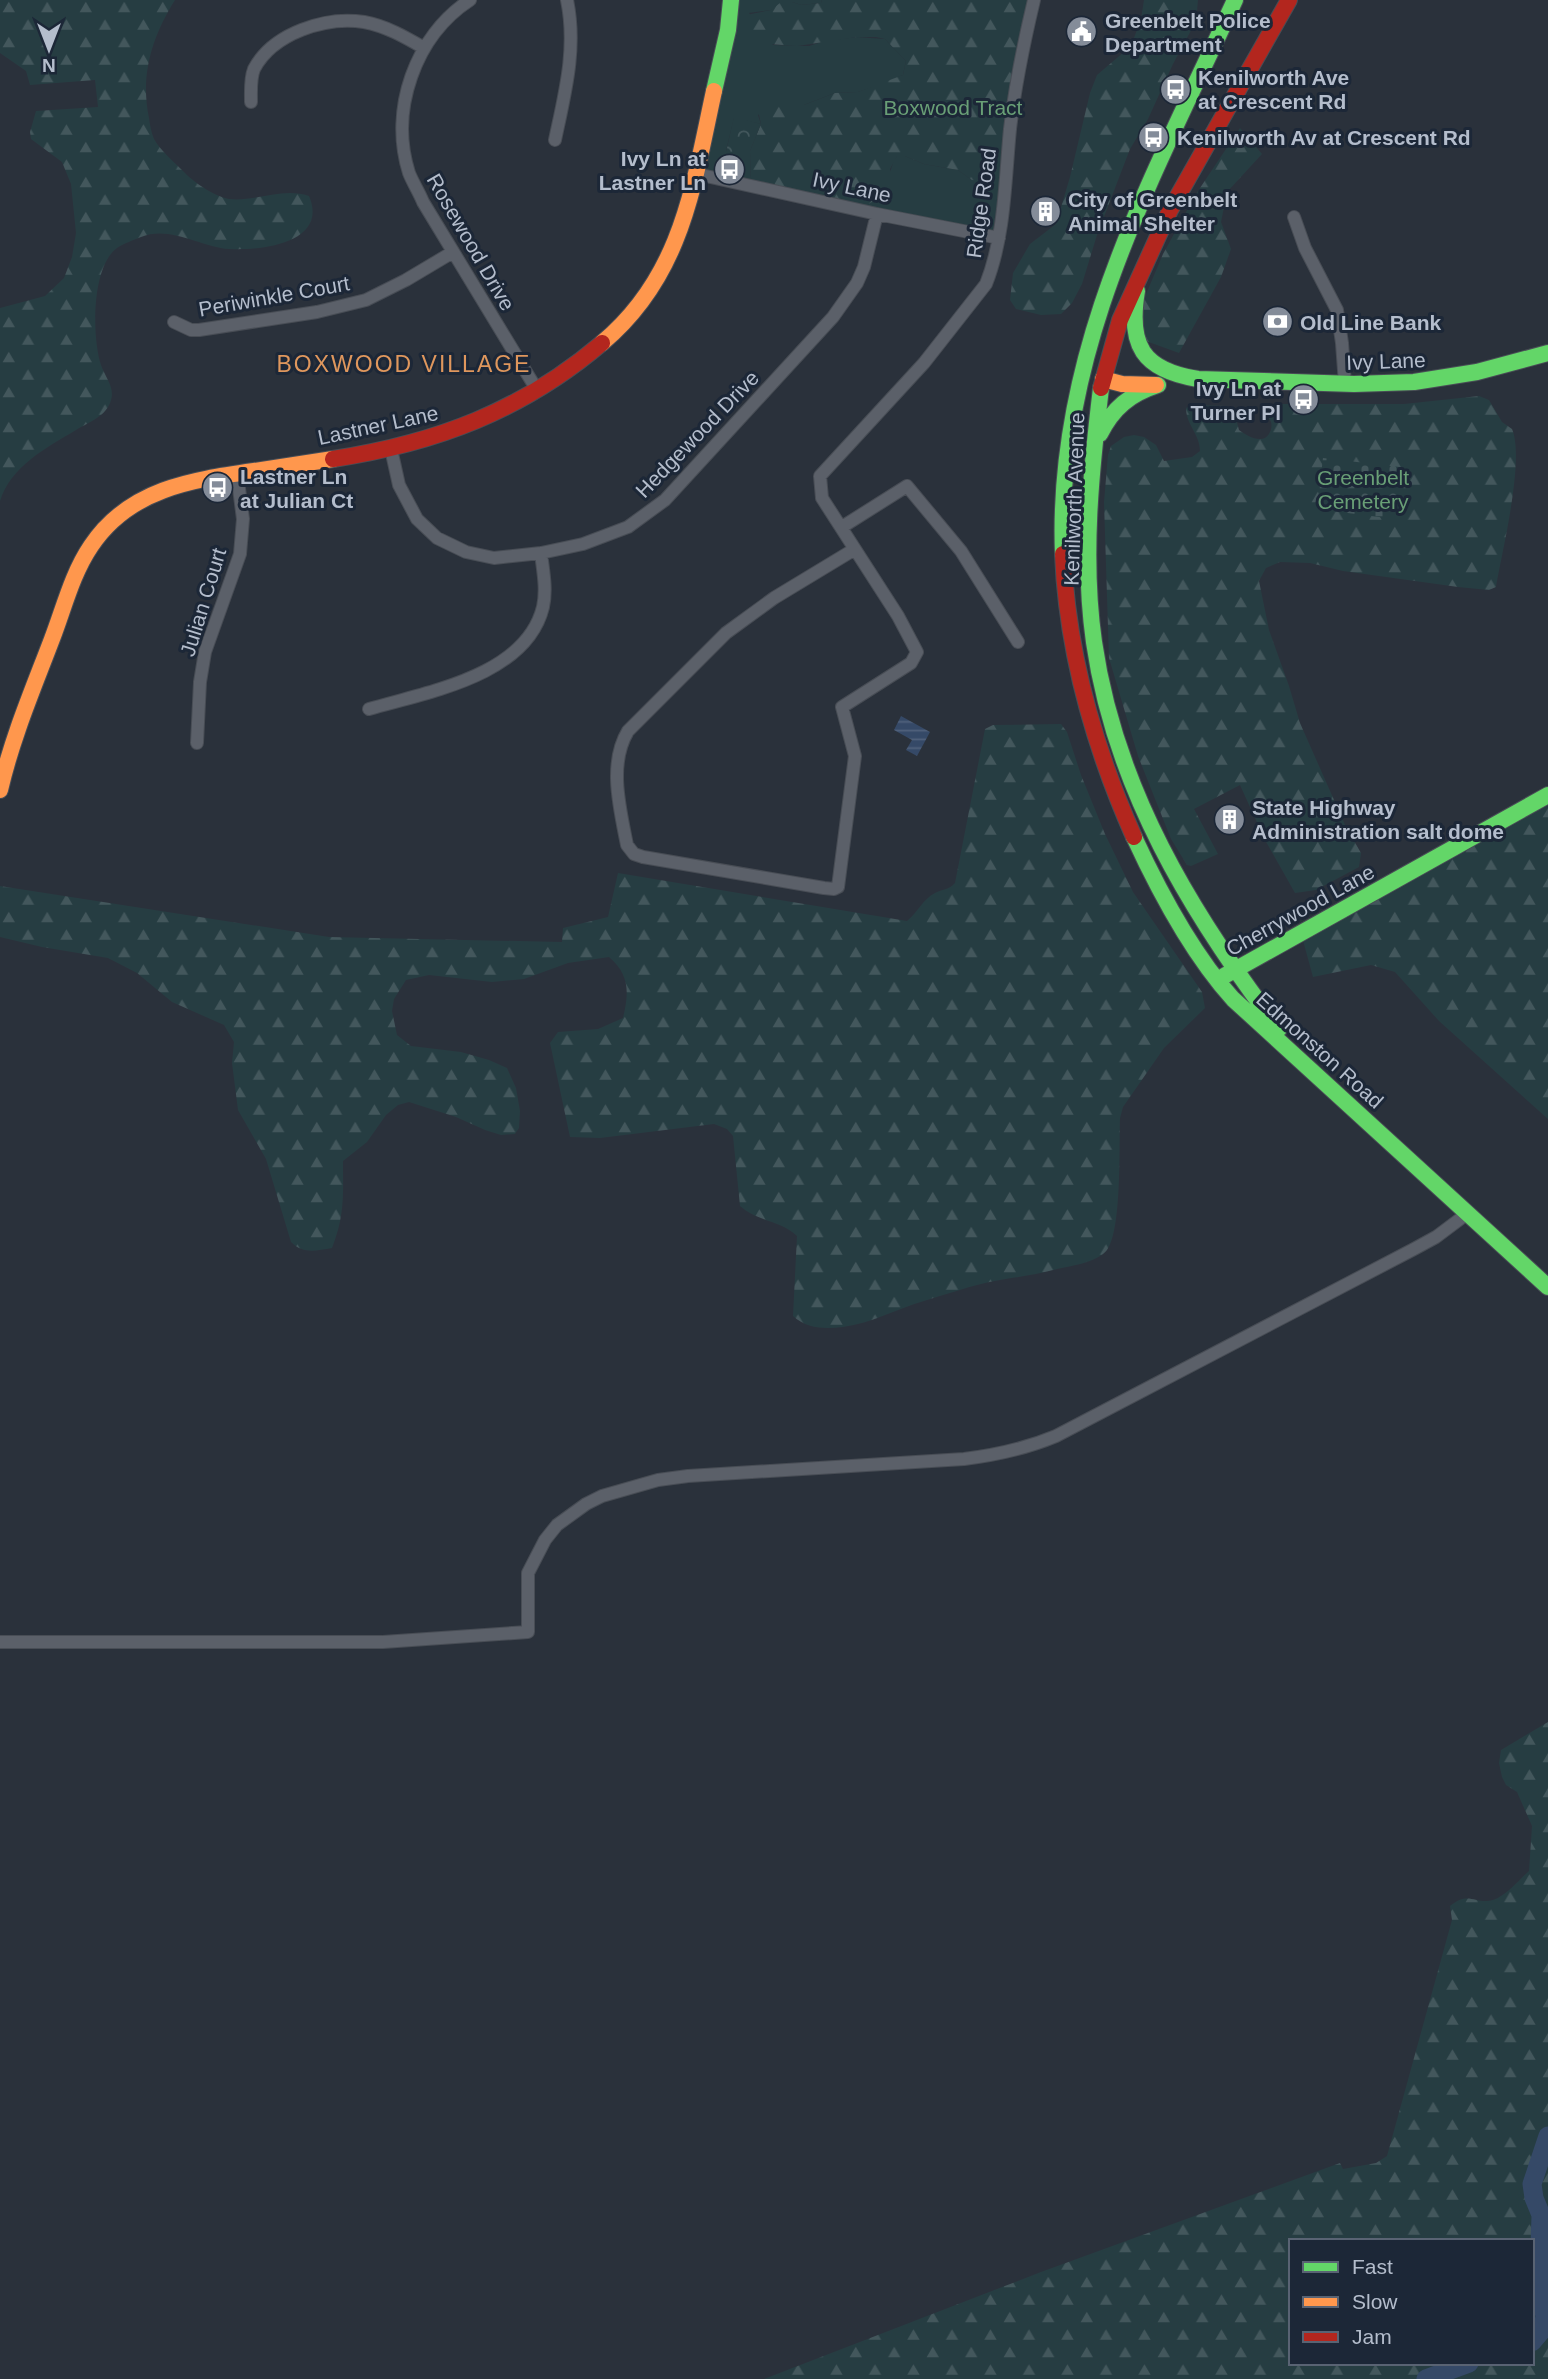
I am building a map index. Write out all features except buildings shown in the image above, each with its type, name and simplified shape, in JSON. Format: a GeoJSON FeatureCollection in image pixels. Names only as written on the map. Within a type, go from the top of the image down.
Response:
{"type":"FeatureCollection","features":[{"type":"Feature","properties":{"kind":"main road","name":"Lastner Lane"},"geometry":{"type":"LineString","coordinates":[[0,790],[9,756],[77,574],[96,539],[122,511],[150,494],[186,482],[391,449],[465,426],[496,413],[537,390],[586,357],[614,333],[636,309],[659,277],[678,239],[697,174],[729,30],[732,0]]}},
{"type":"Feature","properties":{"kind":"main road","name":"Kenilworth Avenue"},"geometry":{"type":"LineString","coordinates":[[1218,979],[1166,899],[1142,856],[1093,736],[1070,636],[1062,540],[1066,453],[1079,379],[1094,327],[1134,218],[1235,0]]}},
{"type":"Feature","properties":{"kind":"main road","name":"Kenilworth Avenue"},"geometry":{"type":"LineString","coordinates":[[1234,970],[1182,888],[1142,809],[1120,752],[1105,701],[1094,640],[1090,581],[1094,448],[1103,379],[1120,320],[1170,210],[1283,2]]}},
{"type":"Feature","properties":{"kind":"main road","name":"Ivy Lane"},"geometry":{"type":"LineString","coordinates":[[1140,278],[1133,328],[1145,356],[1173,373],[1222,381]]}},
{"type":"Feature","properties":{"kind":"main road"},"geometry":{"type":"LineString","coordinates":[[1094,327],[1094,363],[1099,377],[1103,379]]}},
{"type":"Feature","properties":{"kind":"main road","name":"Ivy Lane"},"geometry":{"type":"LineString","coordinates":[[1103,379],[1122,384],[1158,385],[1222,381],[1345,384],[1433,380],[1499,367],[1548,353]]}},
{"type":"Feature","properties":{"kind":"main road"},"geometry":{"type":"LineString","coordinates":[[1094,448],[1106,420],[1121,401],[1158,385]]}},
{"type":"Feature","properties":{"kind":"main road","name":"Cherrywood Lane"},"geometry":{"type":"LineString","coordinates":[[1218,979],[1548,795]]}},
{"type":"Feature","properties":{"kind":"main road","name":"Edmonston Road"},"geometry":{"type":"LineString","coordinates":[[1234,970],[1268,1018],[1398,1149]]}},
{"type":"Feature","properties":{"kind":"main road","name":"Edmonston Road"},"geometry":{"type":"LineString","coordinates":[[1218,979],[1257,1023],[1548,1287]]}},
{"type":"Feature","properties":{"kind":"street","name":"Rosewood Drive"},"geometry":{"type":"LineString","coordinates":[[470,0],[452,14],[424,48],[412,72],[405,99],[404,145],[415,185],[537,390]]}},
{"type":"Feature","properties":{"kind":"street"},"geometry":{"type":"LineString","coordinates":[[555,140],[570,64],[570,23],[566,0]]}},
{"type":"Feature","properties":{"kind":"street","name":"Ridge Road"},"geometry":{"type":"LineString","coordinates":[[842,527],[822,498],[820,476],[897,394],[974,301],[989,276],[999,238],[1011,124],[1034,0]]}},
{"type":"Feature","properties":{"kind":"street"},"geometry":{"type":"LineString","coordinates":[[251,102],[252,76],[259,62],[287,37],[316,25],[342,21],[374,24],[424,48]]}},
{"type":"Feature","properties":{"kind":"street","name":"Ivy Lane"},"geometry":{"type":"LineString","coordinates":[[697,174],[999,238]]}},
{"type":"Feature","properties":{"kind":"street","name":"Hedgewood Drive"},"geometry":{"type":"LineString","coordinates":[[391,449],[396,476],[417,519],[437,538],[478,556],[511,558],[541,553],[602,539],[628,527],[665,500],[847,298],[864,267],[877,214]]}},
{"type":"Feature","properties":{"kind":"street"},"geometry":{"type":"LineString","coordinates":[[1294,217],[1305,248],[1336,310],[1345,384]]}},
{"type":"Feature","properties":{"kind":"street","name":"Periwinkle Court"},"geometry":{"type":"LineString","coordinates":[[174,322],[191,330],[199,330],[339,308],[380,293],[453,252]]}},
{"type":"Feature","properties":{"kind":"street","name":"Julian Court"},"geometry":{"type":"LineString","coordinates":[[197,743],[200,682],[205,652],[240,554],[243,519],[237,473]]}},
{"type":"Feature","properties":{"kind":"street"},"geometry":{"type":"LineString","coordinates":[[855,549],[774,598],[726,633],[628,731],[619,749],[617,774],[627,845],[634,854],[824,888],[838,887],[855,756],[842,707],[911,663],[917,652],[898,616],[842,527],[907,486],[961,551],[1018,642]]}},
{"type":"Feature","properties":{"kind":"street"},"geometry":{"type":"LineString","coordinates":[[369,709],[476,675],[496,665],[520,646],[536,625],[543,606],[545,586],[541,553]]}},
{"type":"Feature","properties":{"kind":"street"},"geometry":{"type":"LineString","coordinates":[[0,1642],[383,1642],[528,1632],[528,1573],[545,1540],[564,1519],[602,1496],[659,1479],[964,1459],[998,1455],[1029,1447],[1093,1417],[1414,1249],[1436,1237],[1468,1213]]}},
{"type":"Feature","properties":{"kind":"green space"},"geometry":{"type":"Polygon","coordinates":[[[0,0],[175,0],[154,42],[147,72],[147,102],[154,139],[192,180],[217,195],[229,199],[249,199],[299,194],[309,196],[313,212],[309,224],[301,234],[274,246],[229,249],[174,235],[152,234],[117,248],[108,257],[102,270],[95,321],[98,353],[112,391],[109,406],[97,418],[31,459],[12,478],[0,501],[0,308],[45,296],[64,278],[72,257],[76,233],[71,184],[62,162],[31,139],[30,132],[36,111],[98,107],[95,80],[30,85],[26,71],[0,53],[0,0]]]}},
{"type":"Feature","properties":{"kind":"green space"},"geometry":{"type":"Polygon","coordinates":[[[731,0],[822,0],[821,3],[801,5],[792,2],[771,10],[749,13],[773,45],[809,46],[824,41],[857,37],[885,39],[906,61],[903,75],[858,92],[835,93],[804,105],[776,105],[758,115],[761,124],[734,118],[726,151],[750,151],[751,186],[697,174],[731,0]]]}},
{"type":"Feature","properties":{"kind":"green space","name":"Boxwood Tract"},"geometry":{"type":"Polygon","coordinates":[[[822,0],[1034,0],[1006,172],[982,181],[972,180],[958,170],[897,156],[890,169],[887,188],[860,210],[751,186],[750,151],[761,124],[758,110],[764,105],[804,105],[835,93],[858,92],[903,75],[906,61],[885,39],[857,37],[797,46],[753,43],[739,32],[741,16],[771,10],[780,3],[792,2],[801,5],[821,3],[822,0]]]}},
{"type":"Feature","properties":{"kind":"green space"},"geometry":{"type":"Polygon","coordinates":[[[1144,0],[1198,0],[1196,21],[1148,119],[1130,149],[1097,235],[1082,284],[1072,303],[1061,314],[1041,315],[1016,309],[1010,300],[1013,273],[1030,244],[1056,224],[1097,75],[1131,46],[1141,19],[1144,0]]]}},
{"type":"Feature","properties":{"kind":"green space"},"geometry":{"type":"Polygon","coordinates":[[[734,117],[761,124],[750,151],[726,152],[734,117]]]}},
{"type":"Feature","properties":{"kind":"green space"},"geometry":{"type":"Polygon","coordinates":[[[1240,128],[1262,154],[1227,192],[1221,222],[1231,249],[1221,277],[1179,353],[1146,341],[1141,306],[1163,254],[1196,194],[1240,128]]]}},
{"type":"Feature","properties":{"kind":"green space"},"geometry":{"type":"Polygon","coordinates":[[[897,156],[958,170],[972,180],[1006,172],[999,238],[860,210],[883,193],[897,156]]]}},
{"type":"Feature","properties":{"kind":"green space"},"geometry":{"type":"Polygon","coordinates":[[[1479,396],[1489,400],[1502,422],[1512,429],[1515,443],[1514,483],[1496,587],[1489,590],[1458,587],[1343,571],[1310,563],[1280,562],[1266,568],[1259,581],[1269,630],[1300,723],[1346,827],[1361,853],[1359,867],[1316,890],[1295,893],[1265,840],[1240,785],[1194,809],[1218,854],[1191,866],[1187,865],[1171,839],[1138,756],[1109,658],[1104,502],[1111,446],[1124,437],[1134,435],[1144,437],[1156,445],[1164,461],[1192,457],[1200,451],[1187,414],[1186,408],[1192,405],[1225,406],[1235,415],[1239,430],[1260,439],[1267,436],[1271,430],[1271,423],[1264,409],[1271,404],[1404,404],[1479,396]]]}},
{"type":"Feature","properties":{"kind":"green space","name":"Greenbelt Cemetery"},"geometry":{"type":"Polygon","coordinates":[[[1323,458],[1408,468],[1402,520],[1317,509],[1323,458]]]}},
{"type":"Feature","properties":{"kind":"green space"},"geometry":{"type":"Polygon","coordinates":[[[1061,724],[1067,732],[1105,834],[1133,892],[1202,992],[1205,1008],[1164,1048],[1123,1107],[1120,1118],[1119,1187],[1115,1225],[1107,1250],[1090,1261],[969,1287],[854,1325],[823,1328],[804,1323],[793,1316],[797,1236],[740,1206],[733,1136],[727,1129],[714,1124],[600,1138],[570,1137],[550,1043],[558,1032],[598,1029],[623,1018],[626,985],[621,971],[609,957],[568,963],[524,979],[492,982],[429,975],[406,980],[394,999],[392,1011],[397,1035],[411,1046],[461,1052],[507,1068],[516,1088],[520,1111],[519,1128],[515,1134],[501,1135],[409,1102],[398,1105],[386,1115],[367,1142],[343,1161],[341,1215],[332,1248],[310,1251],[291,1242],[266,1159],[238,1110],[232,1063],[234,1042],[224,1025],[172,1002],[137,973],[108,958],[0,937],[0,886],[329,937],[562,942],[563,928],[608,917],[618,873],[907,921],[931,896],[955,883],[985,729],[993,725],[1061,724]]]}},
{"type":"Feature","properties":{"kind":"green space"},"geometry":{"type":"Polygon","coordinates":[[[1548,795],[1548,1119],[1439,1021],[1395,972],[1371,965],[1313,977],[1301,933],[1548,795]]]}},
{"type":"Feature","properties":{"kind":"green space"},"geometry":{"type":"Polygon","coordinates":[[[1548,1722],[1548,2379],[764,2379],[1041,2272],[1340,2163],[1343,2169],[1376,2163],[1387,2156],[1452,1920],[1450,1906],[1467,1898],[1487,1901],[1498,1898],[1529,1871],[1532,1826],[1517,1792],[1506,1785],[1499,1763],[1501,1750],[1548,1722]]]}},
{"type":"Feature","properties":{"kind":"water"},"geometry":{"type":"Polygon","coordinates":[[[901,716],[930,732],[917,756],[906,750],[912,740],[894,730],[901,716]]]}},
{"type":"Feature","properties":{"kind":"waterway"},"geometry":{"type":"LineString","coordinates":[[1534,2340],[1542,2330],[1545,2317],[1539,2278],[1541,2215],[1532,2184],[1548,2136]]}},
{"type":"Feature","properties":{"kind":"waterway"},"geometry":{"type":"LineString","coordinates":[[1426,2379],[1464,2365]]}},
{"type":"Feature","properties":{"kind":"traffic: fast"},"geometry":{"type":"LineString","coordinates":[[714,91],[728,30],[731,0]]}},
{"type":"Feature","properties":{"kind":"traffic: fast"},"geometry":{"type":"LineString","coordinates":[[1063,554],[1065,479],[1075,407],[1092,337],[1115,268],[1142,201],[1235,0]]}},
{"type":"Feature","properties":{"kind":"traffic: fast"},"geometry":{"type":"LineString","coordinates":[[1137,291],[1135,326],[1143,352],[1164,369],[1198,379],[1354,384],[1414,382],[1477,372],[1548,353]]}},
{"type":"Feature","properties":{"kind":"traffic: fast"},"geometry":{"type":"LineString","coordinates":[[1100,434],[1123,403],[1158,385]]}},
{"type":"Feature","properties":{"kind":"traffic: fast"},"geometry":{"type":"LineString","coordinates":[[1101,388],[1091,483],[1088,547],[1090,610],[1104,696],[1119,748],[1161,847],[1216,941],[1279,1029]]}},
{"type":"Feature","properties":{"kind":"traffic: fast"},"geometry":{"type":"LineString","coordinates":[[1224,976],[1548,795]]}},
{"type":"Feature","properties":{"kind":"traffic: fast"},"geometry":{"type":"LineString","coordinates":[[1134,837],[1178,921],[1204,963],[1233,999],[1548,1287]]}},
{"type":"Feature","properties":{"kind":"traffic: slow"},"geometry":{"type":"LineString","coordinates":[[602,343],[629,317],[650,289],[667,259],[690,195],[714,91]]}},
{"type":"Feature","properties":{"kind":"traffic: slow"},"geometry":{"type":"LineString","coordinates":[[1103,379],[1122,384],[1156,385]]}},
{"type":"Feature","properties":{"kind":"traffic: slow"},"geometry":{"type":"LineString","coordinates":[[0,790],[17,733],[73,580],[84,557],[106,527],[124,512],[163,490],[207,478],[333,459]]}},
{"type":"Feature","properties":{"kind":"traffic: jam"},"geometry":{"type":"LineString","coordinates":[[1101,388],[1120,320],[1170,210],[1289,0]]}},
{"type":"Feature","properties":{"kind":"traffic: jam"},"geometry":{"type":"LineString","coordinates":[[333,459],[407,444],[476,420],[541,388],[602,343]]}},
{"type":"Feature","properties":{"kind":"traffic: jam"},"geometry":{"type":"LineString","coordinates":[[1063,554],[1070,627],[1085,699],[1107,769],[1134,837]]}},
{"type":"Feature","properties":{"kind":"place","name":"Greenbelt Police Department"},"geometry":{"type":"Point","coordinates":[1082,32]}},
{"type":"Feature","properties":{"kind":"place","name":"Kenilworth Ave at Crescent Rd"},"geometry":{"type":"Point","coordinates":[1175,89]}},
{"type":"Feature","properties":{"kind":"place","name":"Kenilworth Av at Crescent Rd"},"geometry":{"type":"Point","coordinates":[1154,137]}},
{"type":"Feature","properties":{"kind":"place","name":"Ivy Ln at Lastner Ln"},"geometry":{"type":"Point","coordinates":[729,170]}},
{"type":"Feature","properties":{"kind":"place","name":"City of Greenbelt Animal Shelter"},"geometry":{"type":"Point","coordinates":[1045,211]}},
{"type":"Feature","properties":{"kind":"place","name":"Old Line Bank"},"geometry":{"type":"Point","coordinates":[1277,322]}},
{"type":"Feature","properties":{"kind":"place","name":"Ivy Ln at Turner Pl"},"geometry":{"type":"Point","coordinates":[1304,400]}},
{"type":"Feature","properties":{"kind":"place","name":"Lastner Ln at Julian Ct"},"geometry":{"type":"Point","coordinates":[217,488]}},
{"type":"Feature","properties":{"kind":"place","name":"State Highway Administration salt dome"},"geometry":{"type":"Point","coordinates":[1229,819]}},
{"type":"Feature","properties":{"kind":"district","name":"BOXWOOD VILLAGE"},"geometry":{"type":"Point","coordinates":[404,364]}}]}
